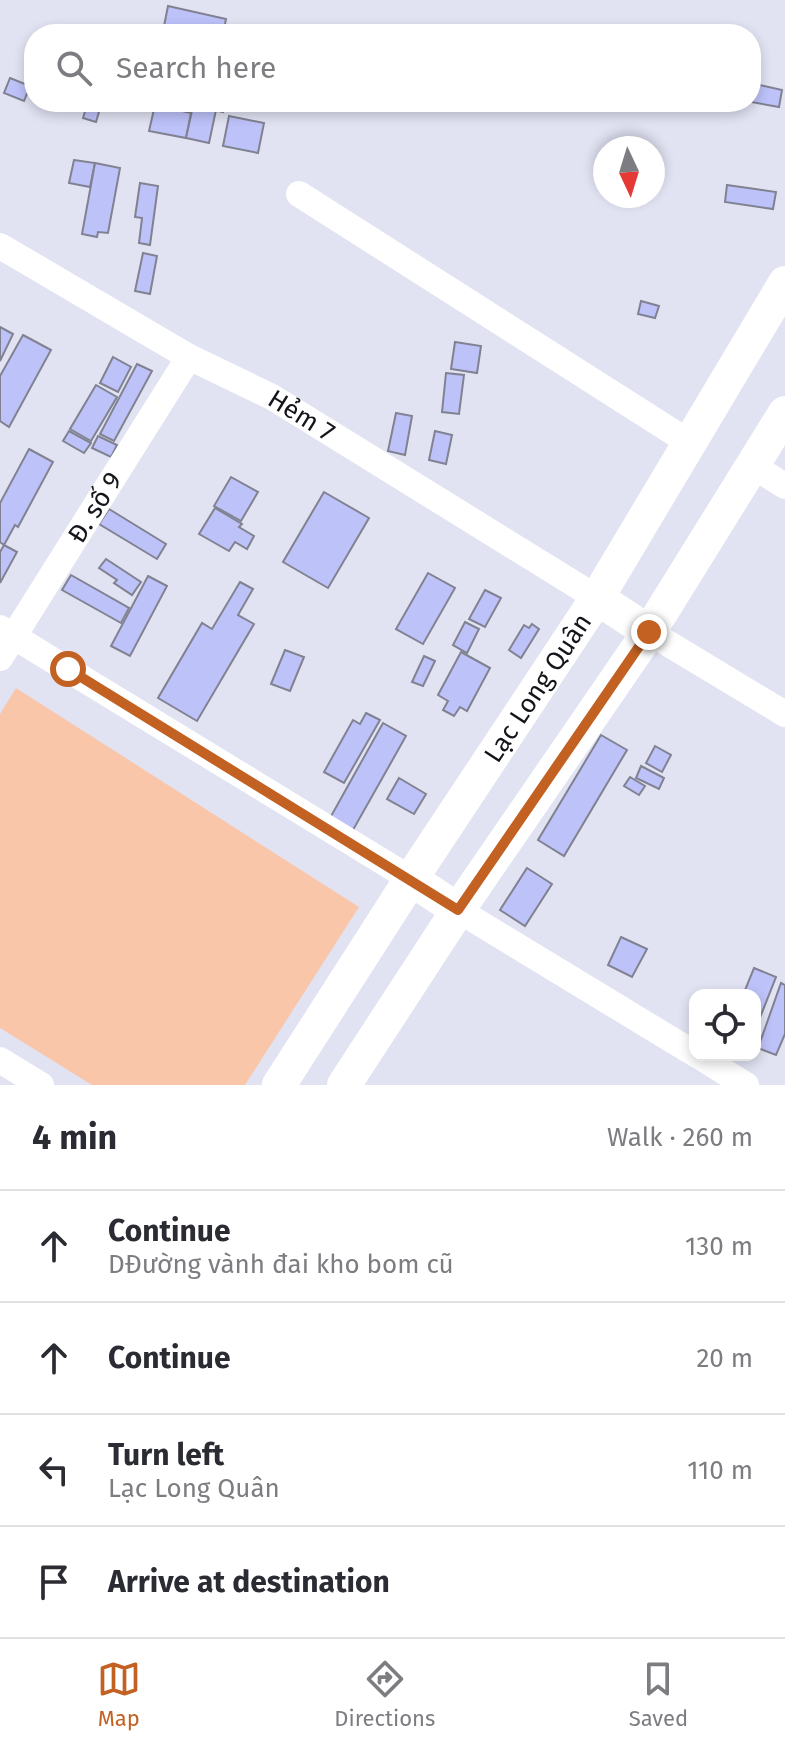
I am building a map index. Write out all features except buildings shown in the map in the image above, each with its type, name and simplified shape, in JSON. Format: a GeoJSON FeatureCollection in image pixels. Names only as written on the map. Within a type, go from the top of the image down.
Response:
{"type":"FeatureCollection","features":[{"type":"Feature","properties":{"kind":"main road","name":"Lạc Long Quân"},"geometry":{"type":"LineString","coordinates":[[279,1085],[597,598],[785,283]]}},
{"type":"Feature","properties":{"kind":"main road"},"geometry":{"type":"LineString","coordinates":[[344,1085],[458,910],[649,632],[785,413]]}},
{"type":"Feature","properties":{"kind":"main road"},"geometry":{"type":"LineString","coordinates":[[597,598],[649,632]]}},
{"type":"Feature","properties":{"kind":"main road"},"geometry":{"type":"LineString","coordinates":[[411,879],[458,910]]}},
{"type":"Feature","properties":{"kind":"street"},"geometry":{"type":"LineString","coordinates":[[299,194],[690,443]]}},
{"type":"Feature","properties":{"kind":"street","name":"Hẻm 7"},"geometry":{"type":"LineString","coordinates":[[0,246],[189,357],[272,397],[597,598]]}},
{"type":"Feature","properties":{"kind":"street","name":"Đ. số 9"},"geometry":{"type":"LineString","coordinates":[[5,641],[189,357]]}},
{"type":"Feature","properties":{"kind":"street"},"geometry":{"type":"LineString","coordinates":[[753,466],[785,486]]}},
{"type":"Feature","properties":{"kind":"street"},"geometry":{"type":"LineString","coordinates":[[649,632],[785,714]]}},
{"type":"Feature","properties":{"kind":"street"},"geometry":{"type":"LineString","coordinates":[[5,641],[411,879]]}},
{"type":"Feature","properties":{"kind":"street"},"geometry":{"type":"LineString","coordinates":[[458,910],[689,1050]]}},
{"type":"Feature","properties":{"kind":"street"},"geometry":{"type":"LineString","coordinates":[[0,1060],[41,1085]]}},
{"type":"Feature","properties":{"kind":"street"},"geometry":{"type":"LineString","coordinates":[[707,1061],[746,1085]]}},
{"type":"Feature","properties":{"kind":"shaded area"},"geometry":{"type":"Polygon","coordinates":[[[16,688],[359,907],[245,1085],[92,1085],[0,1028],[0,714],[16,688]]]}},
{"type":"Feature","properties":{"kind":"route"},"geometry":{"type":"LineString","coordinates":[[68,669],[458,910],[649,632]]}}]}
